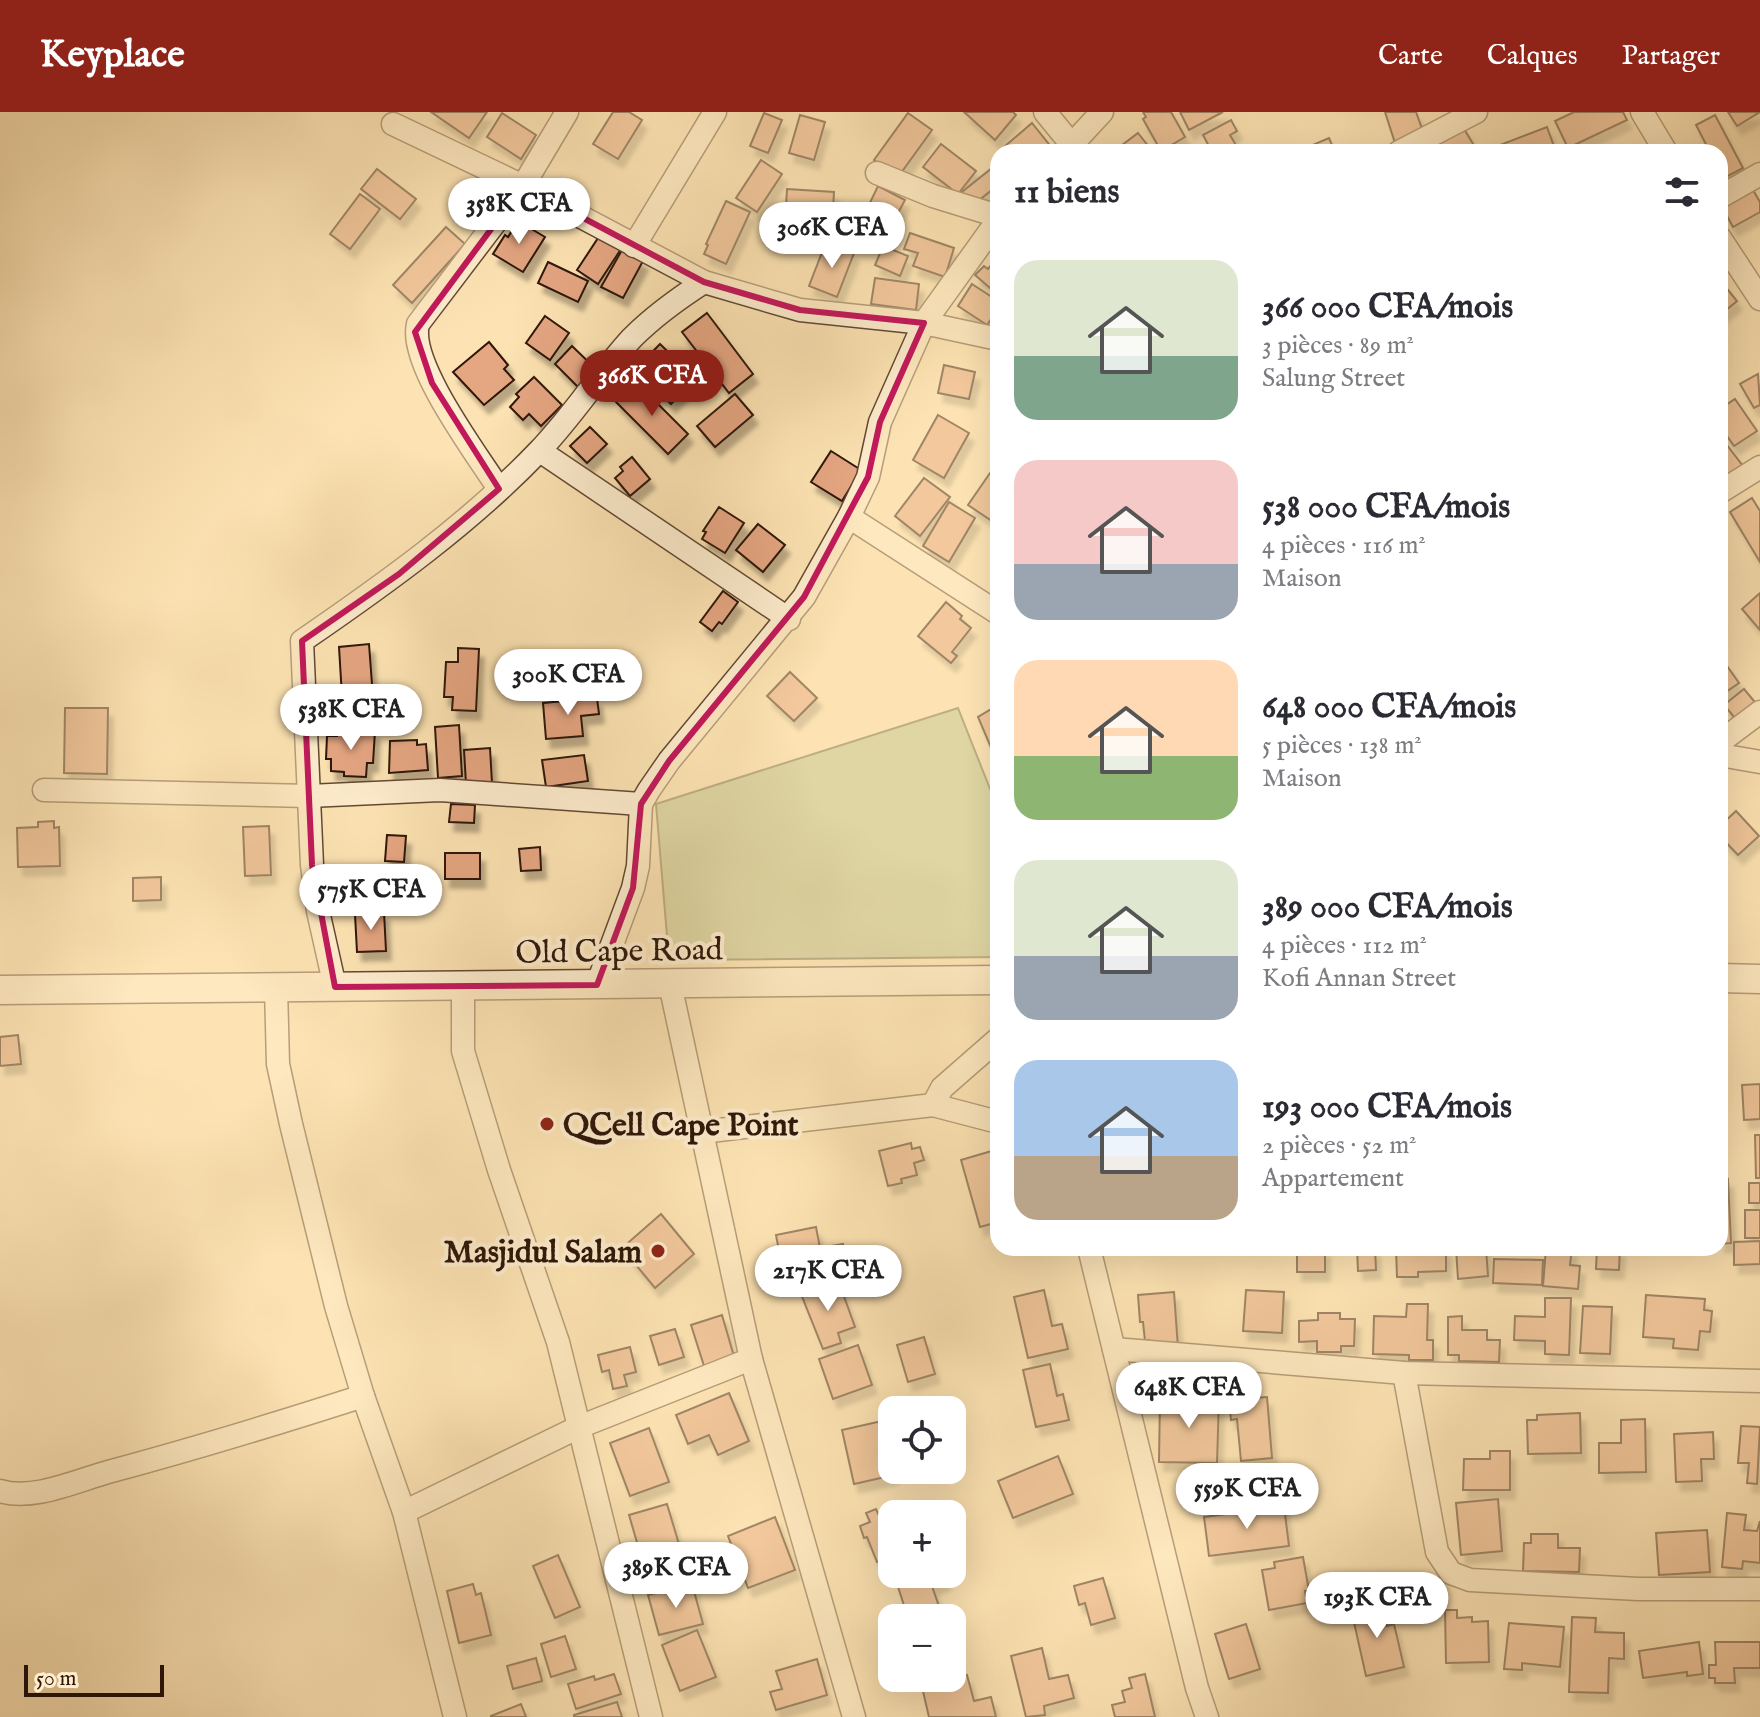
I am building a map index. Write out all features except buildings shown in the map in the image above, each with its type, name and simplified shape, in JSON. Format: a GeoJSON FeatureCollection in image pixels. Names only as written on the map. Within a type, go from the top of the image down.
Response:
{"type":"FeatureCollection","features":[{"type":"Feature","properties":{"kind":"street"},"geometry":{"type":"LineString","coordinates":[[499,489],[432,383],[416,343],[415,332],[523,186],[567,112]]}},
{"type":"Feature","properties":{"kind":"street"},"geometry":{"type":"LineString","coordinates":[[634,246],[715,112]]}},
{"type":"Feature","properties":{"kind":"street"},"geometry":{"type":"LineString","coordinates":[[1045,112],[1065,144]]}},
{"type":"Feature","properties":{"kind":"street"},"geometry":{"type":"LineString","coordinates":[[1073,144],[1102,112]]}},
{"type":"Feature","properties":{"kind":"street"},"geometry":{"type":"LineString","coordinates":[[1414,144],[1476,112]]}},
{"type":"Feature","properties":{"kind":"street"},"geometry":{"type":"LineString","coordinates":[[1642,112],[1661,144]]}},
{"type":"Feature","properties":{"kind":"street"},"geometry":{"type":"LineString","coordinates":[[393,124],[523,186],[704,282],[800,310],[924,323],[990,337]]}},
{"type":"Feature","properties":{"kind":"street"},"geometry":{"type":"LineString","coordinates":[[877,173],[990,215]]}},
{"type":"Feature","properties":{"kind":"street"},"geometry":{"type":"LineString","coordinates":[[1728,192],[1760,174]]}},
{"type":"Feature","properties":{"kind":"street"},"geometry":{"type":"LineString","coordinates":[[597,985],[633,888],[638,866],[641,804],[669,761],[789,619],[804,597],[868,477],[880,422],[924,323],[990,229]]}},
{"type":"Feature","properties":{"kind":"street"},"geometry":{"type":"LineString","coordinates":[[1728,250],[1760,299]]}},
{"type":"Feature","properties":{"kind":"street"},"geometry":{"type":"LineString","coordinates":[[335,987],[318,911],[312,865],[302,641],[399,574],[499,489],[540,451],[633,337],[682,295],[704,282]]}},
{"type":"Feature","properties":{"kind":"street"},"geometry":{"type":"LineString","coordinates":[[540,451],[789,619]]}},
{"type":"Feature","properties":{"kind":"street"},"geometry":{"type":"LineString","coordinates":[[1728,487],[1760,467]]}},
{"type":"Feature","properties":{"kind":"street"},"geometry":{"type":"LineString","coordinates":[[849,517],[990,604]]}},
{"type":"Feature","properties":{"kind":"street"},"geometry":{"type":"LineString","coordinates":[[1728,736],[1760,712]]}},
{"type":"Feature","properties":{"kind":"street"},"geometry":{"type":"LineString","coordinates":[[1728,756],[1760,762]]}},
{"type":"Feature","properties":{"kind":"street"},"geometry":{"type":"LineString","coordinates":[[44,790],[309,796],[440,790],[641,804]]}},
{"type":"Feature","properties":{"kind":"street"},"geometry":{"type":"LineString","coordinates":[[1728,978],[1760,979]]}},
{"type":"Feature","properties":{"kind":"street","name":"Old Cape Road"},"geometry":{"type":"LineString","coordinates":[[0,990],[990,980]]}},
{"type":"Feature","properties":{"kind":"street"},"geometry":{"type":"LineString","coordinates":[[670,984],[751,1359],[854,1717]]}},
{"type":"Feature","properties":{"kind":"street"},"geometry":{"type":"LineString","coordinates":[[463,986],[463,1051],[499,1170],[558,1342],[651,1717]]}},
{"type":"Feature","properties":{"kind":"street"},"geometry":{"type":"LineString","coordinates":[[276,988],[278,1064],[336,1306],[363,1396],[404,1512],[455,1717]]}},
{"type":"Feature","properties":{"kind":"street"},"geometry":{"type":"LineString","coordinates":[[933,1105],[942,1088],[990,1046]]}},
{"type":"Feature","properties":{"kind":"street"},"geometry":{"type":"LineString","coordinates":[[702,1132],[933,1105],[990,1120]]}},
{"type":"Feature","properties":{"kind":"street"},"geometry":{"type":"LineString","coordinates":[[1091,1256],[1197,1688],[1207,1717]]}},
{"type":"Feature","properties":{"kind":"street"},"geometry":{"type":"LineString","coordinates":[[1114,1349],[1404,1373],[1760,1381]]}},
{"type":"Feature","properties":{"kind":"street"},"geometry":{"type":"LineString","coordinates":[[404,1512],[579,1427],[751,1359]]}},
{"type":"Feature","properties":{"kind":"street"},"geometry":{"type":"LineString","coordinates":[[1404,1373],[1437,1552],[1451,1573],[1470,1580],[1501,1582],[1638,1589],[1760,1589]]}},
{"type":"Feature","properties":{"kind":"street"},"geometry":{"type":"LineString","coordinates":[[0,1491],[11,1495],[40,1491],[196,1449],[363,1396]]}},
{"type":"Feature","properties":{"kind":"highlighted area"},"geometry":{"type":"Polygon","coordinates":[[[523,186],[704,282],[800,310],[924,323],[880,422],[868,477],[804,597],[669,761],[641,804],[633,888],[597,985],[335,987],[312,865],[302,641],[399,574],[499,489],[432,383],[415,332],[523,186]]]}},
{"type":"Feature","properties":{"kind":"green space"},"geometry":{"type":"Polygon","coordinates":[[[958,708],[990,789],[990,957],[669,960],[656,804],[958,708]]]}},
{"type":"Feature","properties":{"kind":"place","name":"QCell Cape Point"},"geometry":{"type":"Point","coordinates":[547,1124]}},
{"type":"Feature","properties":{"kind":"place","name":"Masjidul Salam"},"geometry":{"type":"Point","coordinates":[658,1251]}}]}
